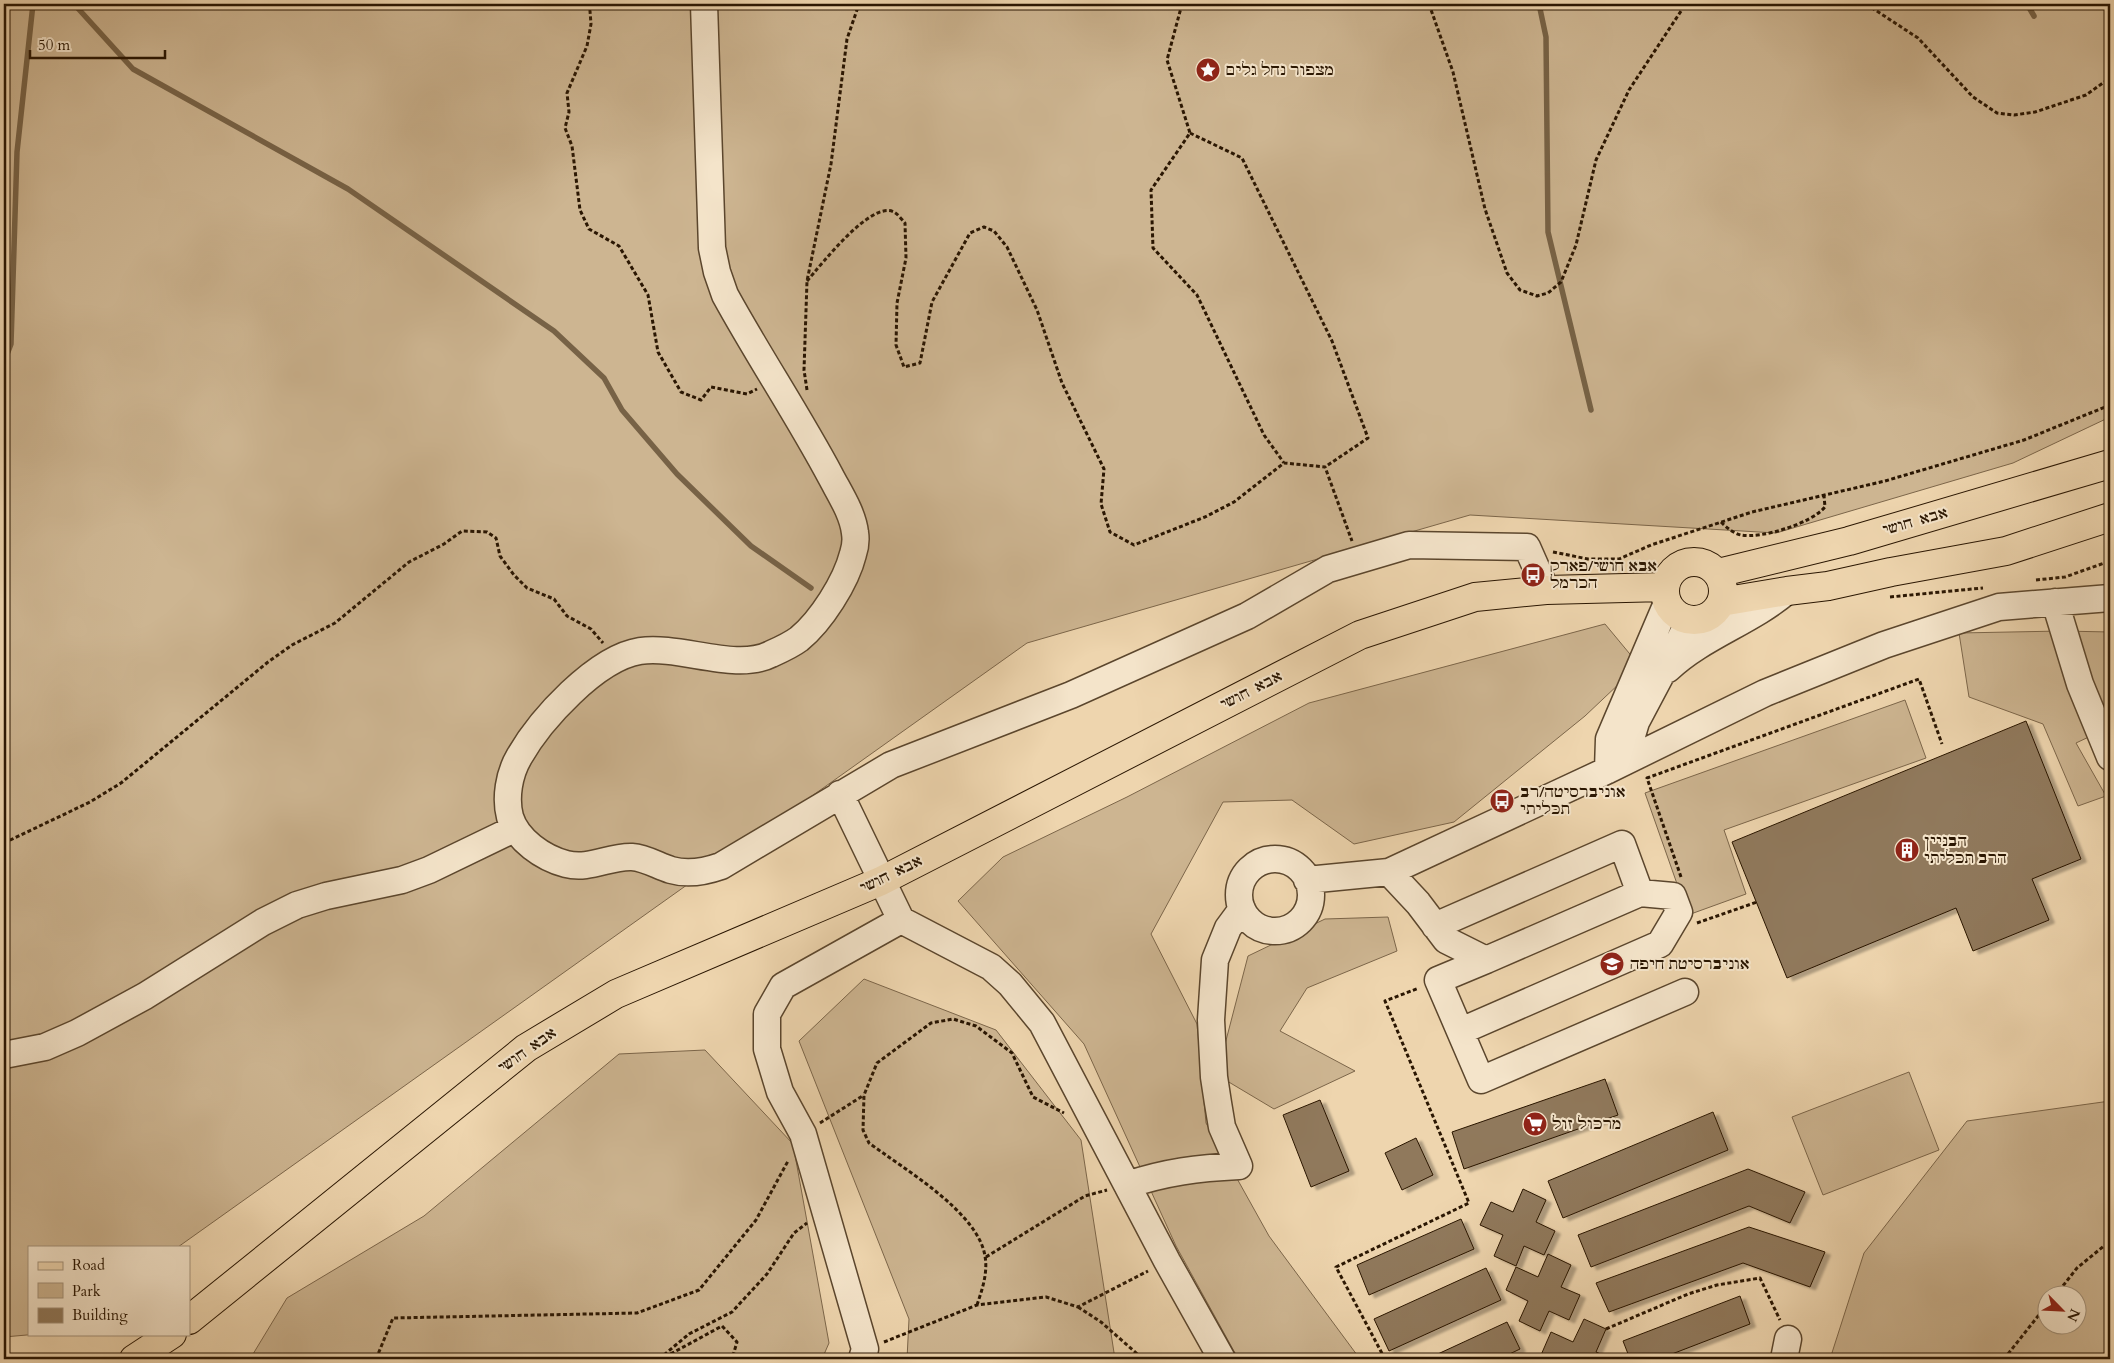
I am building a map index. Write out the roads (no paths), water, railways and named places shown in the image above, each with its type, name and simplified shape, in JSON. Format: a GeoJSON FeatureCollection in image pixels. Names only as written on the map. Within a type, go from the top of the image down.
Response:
{"type":"FeatureCollection","features":[{"type":"Feature","properties":{"kind":"main road","name":"אבא חושי"},"geometry":{"type":"LineString","coordinates":[[1718,573],[1848,541],[2110,464]]}},
{"type":"Feature","properties":{"kind":"main road"},"geometry":{"type":"LineString","coordinates":[[1721,602],[1828,586],[2006,551],[2110,517]]}},
{"type":"Feature","properties":{"kind":"main road"},"geometry":{"type":"LineString","coordinates":[[1687,562],[1704,563],[1718,573],[1723,587],[1721,602],[1711,614],[1697,620],[1690,620],[1672,611],[1666,595],[1672,571],[1687,562]]}},
{"type":"Feature","properties":{"kind":"main road","name":"אבא חושי"},"geometry":{"type":"LineString","coordinates":[[190,1319],[526,1048],[616,994],[881,880],[1360,635],[1475,597],[1546,590],[1666,595]]}},
{"type":"Feature","properties":{"kind":"main road"},"geometry":{"type":"LineString","coordinates":[[134,1359],[169,1336]]}},
{"type":"Feature","properties":{"kind":"street"},"geometry":{"type":"LineString","coordinates":[[704,4],[712,248],[717,272],[725,295],[811,440],[844,502],[855,534],[850,562],[830,604],[798,640],[768,656],[739,660],[675,651],[649,651],[617,658],[575,690],[549,717],[518,758],[509,786],[508,809],[514,828],[520,837],[545,855],[564,864],[580,866],[632,857],[644,859],[671,870],[703,872],[721,866],[891,765],[1071,695],[1247,616],[1328,569],[1409,545],[1527,547],[1546,590]]}},
{"type":"Feature","properties":{"kind":"street"},"geometry":{"type":"LineString","coordinates":[[1659,678],[1684,654],[1758,612],[1787,591]]}},
{"type":"Feature","properties":{"kind":"street"},"geometry":{"type":"LineString","coordinates":[[1556,794],[1609,739],[1666,595]]}},
{"type":"Feature","properties":{"kind":"street"},"geometry":{"type":"LineString","coordinates":[[1307,880],[1389,872],[1766,694],[1884,645],[1999,606],[2110,598]]}},
{"type":"Feature","properties":{"kind":"street"},"geometry":{"type":"LineString","coordinates":[[2055,602],[2080,684],[2110,757]]}},
{"type":"Feature","properties":{"kind":"street"},"geometry":{"type":"LineString","coordinates":[[1616,766],[1636,722],[1690,620]]}},
{"type":"Feature","properties":{"kind":"street"},"geometry":{"type":"LineString","coordinates":[[1609,739],[1616,766]]}},
{"type":"Feature","properties":{"kind":"street"},"geometry":{"type":"LineString","coordinates":[[840,794],[901,920],[991,967],[1010,984],[1042,1023],[1127,1185],[1222,1359]]}},
{"type":"Feature","properties":{"kind":"street"},"geometry":{"type":"LineString","coordinates":[[4,1055],[45,1046],[77,1033],[145,996],[263,922],[297,905],[326,896],[402,880],[429,870],[514,828]]}},
{"type":"Feature","properties":{"kind":"street"},"geometry":{"type":"LineString","coordinates":[[1435,926],[1622,844],[1640,893]]}},
{"type":"Feature","properties":{"kind":"street"},"geometry":{"type":"LineString","coordinates":[[1278,859],[1290,862],[1300,869],[1307,880],[1310,902],[1306,912],[1290,927],[1279,930],[1257,926],[1242,910],[1239,898],[1240,885],[1246,874],[1255,865],[1266,860],[1278,859]]}},
{"type":"Feature","properties":{"kind":"street"},"geometry":{"type":"LineString","coordinates":[[1389,872],[1446,940],[1486,960]]}},
{"type":"Feature","properties":{"kind":"street"},"geometry":{"type":"LineString","coordinates":[[1461,1031],[1660,944],[1679,912],[1673,896],[1640,893],[1438,980],[1482,1080],[1685,992]]}},
{"type":"Feature","properties":{"kind":"street"},"geometry":{"type":"LineString","coordinates":[[1127,1185],[1156,1175],[1193,1168],[1239,1166],[1222,1127],[1214,1077],[1211,1020],[1215,960],[1228,928],[1242,910]]}},
{"type":"Feature","properties":{"kind":"street"},"geometry":{"type":"LineString","coordinates":[[864,1354],[803,1134],[780,1092],[774,1075],[767,1049],[767,1014],[783,986],[901,920]]}},
{"type":"Feature","properties":{"kind":"waterway"},"geometry":{"type":"LineString","coordinates":[[4,362],[11,344],[17,152],[33,4]]}},
{"type":"Feature","properties":{"kind":"waterway"},"geometry":{"type":"LineString","coordinates":[[74,4],[133,69],[348,189],[554,331],[604,378],[622,410],[677,474],[751,546],[811,588]]}},
{"type":"Feature","properties":{"kind":"waterway"},"geometry":{"type":"LineString","coordinates":[[1539,4],[1546,37],[1548,232],[1591,410]]}},
{"type":"Feature","properties":{"kind":"waterway"},"geometry":{"type":"LineString","coordinates":[[2027,4],[2034,16]]}},
{"type":"Feature","properties":{"kind":"place","name":"מצפור נחל גלים"},"geometry":{"type":"Point","coordinates":[1208,70]}},
{"type":"Feature","properties":{"kind":"place","name":"אבא חושי/פארק הכרמל"},"geometry":{"type":"Point","coordinates":[1533,575]}},
{"type":"Feature","properties":{"kind":"place","name":"אוניברסיטה/רב תכליתי"},"geometry":{"type":"Point","coordinates":[1502,801]}},
{"type":"Feature","properties":{"kind":"place","name":"הבניין הרב תכליתי"},"geometry":{"type":"Point","coordinates":[1907,850]}},
{"type":"Feature","properties":{"kind":"place","name":"אוניברסיטת חיפה"},"geometry":{"type":"Point","coordinates":[1612,964]}},
{"type":"Feature","properties":{"kind":"place","name":"מרכול זול"},"geometry":{"type":"Point","coordinates":[1535,1124]}}]}
